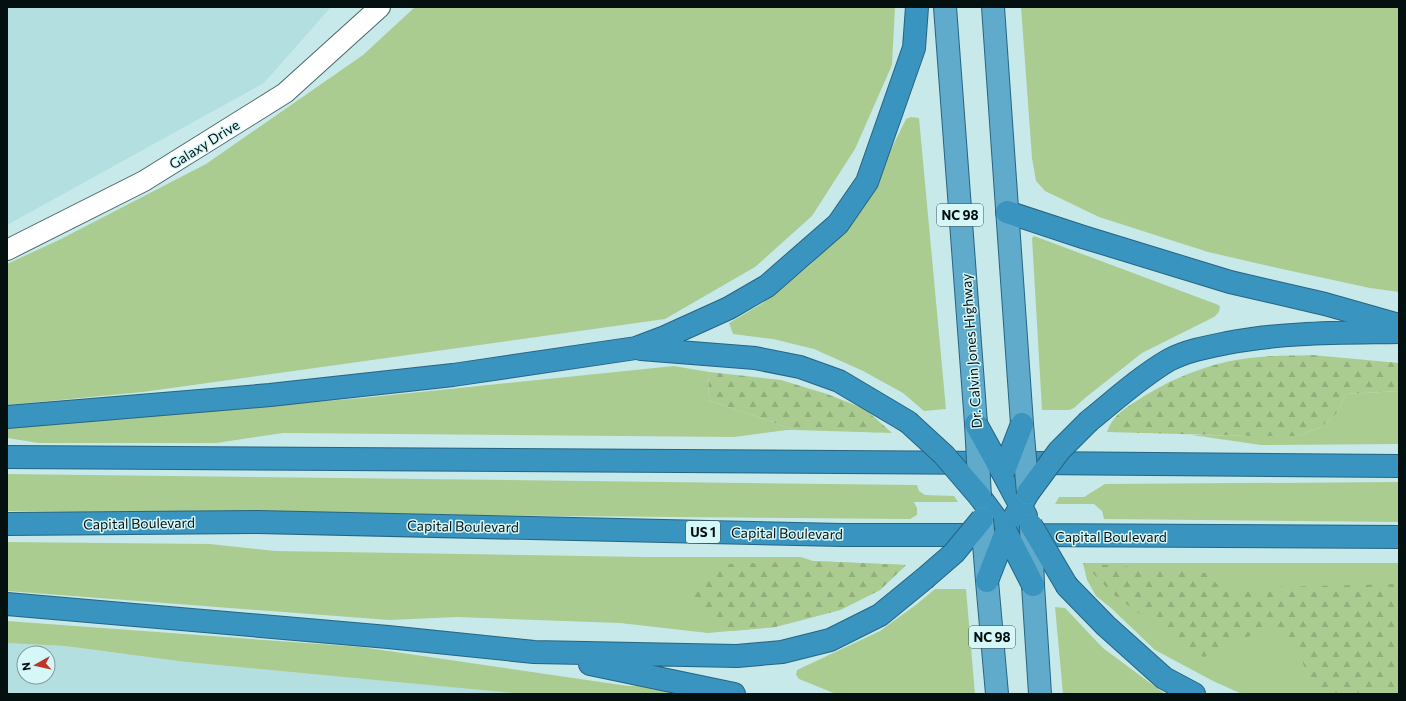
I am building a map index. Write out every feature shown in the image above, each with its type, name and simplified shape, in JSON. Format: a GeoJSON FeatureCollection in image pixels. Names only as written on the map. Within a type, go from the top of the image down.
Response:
{"type":"FeatureCollection","features":[{"type":"Feature","properties":{"kind":"highway"},"geometry":{"type":"LineString","coordinates":[[7,417],[270,395],[452,375],[636,348],[665,337],[729,308],[767,286],[838,224],[867,182],[914,48],[917,7]]}},
{"type":"Feature","properties":{"kind":"highway","name":"Dr. Calvin Jones Highway"},"geometry":{"type":"LineString","coordinates":[[945,7],[976,424],[984,508],[987,580],[997,694]]}},
{"type":"Feature","properties":{"kind":"highway"},"geometry":{"type":"LineString","coordinates":[[993,7],[1040,694]]}},
{"type":"Feature","properties":{"kind":"highway"},"geometry":{"type":"LineString","coordinates":[[1008,212],[1083,237],[1230,282],[1325,304],[1399,325]]}},
{"type":"Feature","properties":{"kind":"highway"},"geometry":{"type":"LineString","coordinates":[[987,580],[1006,532],[1027,508],[1059,451],[1089,421],[1142,378],[1170,360],[1204,347],[1255,338],[1314,333],[1399,332]]}},
{"type":"Feature","properties":{"kind":"highway"},"geometry":{"type":"LineString","coordinates":[[636,348],[755,358],[800,367],[839,380],[908,422],[944,455],[984,508],[1006,532],[1033,585]]}},
{"type":"Feature","properties":{"kind":"highway"},"geometry":{"type":"LineString","coordinates":[[976,424],[1003,473],[1027,508],[1068,586],[1106,626],[1164,678],[1194,694]]}},
{"type":"Feature","properties":{"kind":"highway"},"geometry":{"type":"LineString","coordinates":[[7,604],[388,637],[534,652],[737,656],[782,652],[830,640],[880,615],[954,553],[984,508],[1003,473],[1022,424]]}},
{"type":"Feature","properties":{"kind":"highway"},"geometry":{"type":"LineString","coordinates":[[7,457],[1399,466]]}},
{"type":"Feature","properties":{"kind":"highway","name":"Capital Boulevard"},"geometry":{"type":"LineString","coordinates":[[7,524],[257,522],[842,535],[1399,537]]}},
{"type":"Feature","properties":{"kind":"highway"},"geometry":{"type":"LineString","coordinates":[[534,652],[734,694]]}},
{"type":"Feature","properties":{"kind":"street","name":"Galaxy Drive"},"geometry":{"type":"LineString","coordinates":[[7,250],[144,181],[285,93],[380,7]]}},
{"type":"Feature","properties":{"kind":"shaded area"},"geometry":{"type":"Polygon","coordinates":[[[7,7],[331,7],[264,83],[7,225],[7,7]]]}},
{"type":"Feature","properties":{"kind":"shaded area"},"geometry":{"type":"Polygon","coordinates":[[[7,643],[46,645],[16,645],[16,685],[56,685],[56,646],[186,662],[523,694],[7,694],[7,643]]]}},
{"type":"Feature","properties":{"kind":"green space"},"geometry":{"type":"Polygon","coordinates":[[[415,7],[895,7],[892,65],[855,149],[812,216],[755,267],[665,319],[143,392],[7,405],[7,264],[59,240],[206,164],[363,55],[415,7]]]}},
{"type":"Feature","properties":{"kind":"green space"},"geometry":{"type":"Polygon","coordinates":[[[1021,7],[1399,7],[1399,292],[1370,288],[1208,252],[1099,217],[1045,191],[1036,181],[1032,158],[1021,7]]]}},
{"type":"Feature","properties":{"kind":"green space"},"geometry":{"type":"Polygon","coordinates":[[[911,117],[919,118],[946,409],[924,411],[903,393],[863,371],[814,349],[773,339],[733,334],[729,323],[763,303],[780,290],[810,265],[837,238],[880,172],[906,119],[911,117]]]}},
{"type":"Feature","properties":{"kind":"green space"},"geometry":{"type":"Polygon","coordinates":[[[1034,236],[1216,304],[1220,306],[1219,312],[1214,317],[1142,353],[1074,408],[1069,410],[1042,410],[1032,238],[1034,236]]]}},
{"type":"Feature","properties":{"kind":"green space"},"geometry":{"type":"Polygon","coordinates":[[[1312,355],[1399,363],[1399,391],[1346,394],[1337,413],[1321,427],[1298,436],[1107,432],[1112,421],[1128,406],[1152,391],[1197,371],[1244,359],[1273,356],[1312,355]]]}},
{"type":"Feature","properties":{"kind":"green space"},"geometry":{"type":"Polygon","coordinates":[[[674,366],[709,372],[708,400],[795,430],[734,437],[283,433],[216,443],[39,443],[7,438],[7,428],[362,398],[674,366]]]}},
{"type":"Feature","properties":{"kind":"green space"},"geometry":{"type":"Polygon","coordinates":[[[709,372],[781,380],[827,394],[865,409],[892,433],[795,430],[708,400],[709,372]]]}},
{"type":"Feature","properties":{"kind":"green space"},"geometry":{"type":"Polygon","coordinates":[[[1399,391],[1399,444],[1261,445],[1192,435],[1298,436],[1321,427],[1337,413],[1346,394],[1399,391]]]}},
{"type":"Feature","properties":{"kind":"green space"},"geometry":{"type":"Polygon","coordinates":[[[7,474],[917,485],[919,491],[925,495],[954,496],[958,502],[914,502],[917,508],[917,515],[910,519],[7,511],[7,474]]]}},
{"type":"Feature","properties":{"kind":"green space"},"geometry":{"type":"Polygon","coordinates":[[[1399,482],[1399,522],[1104,519],[1102,511],[1094,504],[1055,504],[1059,497],[1084,497],[1105,484],[1399,482]]]}},
{"type":"Feature","properties":{"kind":"green space"},"geometry":{"type":"Polygon","coordinates":[[[7,542],[210,544],[275,551],[645,557],[801,557],[813,561],[906,565],[880,590],[840,610],[775,627],[708,633],[620,623],[457,617],[389,620],[7,591],[7,542]]]}},
{"type":"Feature","properties":{"kind":"green space"},"geometry":{"type":"Polygon","coordinates":[[[813,561],[906,565],[880,590],[840,610],[775,627],[732,631],[703,615],[693,605],[690,596],[690,590],[694,586],[711,578],[721,566],[727,564],[813,561]]]}},
{"type":"Feature","properties":{"kind":"green space"},"geometry":{"type":"Polygon","coordinates":[[[1083,563],[1399,563],[1399,694],[1242,694],[1213,681],[1155,650],[1111,608],[1096,596],[1087,580],[1083,563]]]}},
{"type":"Feature","properties":{"kind":"green space"},"geometry":{"type":"Polygon","coordinates":[[[1083,563],[1206,573],[1221,588],[1399,584],[1399,688],[1368,694],[1326,694],[1309,680],[1300,655],[1287,634],[1270,631],[1235,640],[1216,652],[1204,657],[1189,651],[1114,595],[1083,563]]]}},
{"type":"Feature","properties":{"kind":"green space"},"geometry":{"type":"Polygon","coordinates":[[[935,589],[966,589],[975,694],[836,694],[799,679],[796,675],[797,670],[880,631],[935,589]]]}},
{"type":"Feature","properties":{"kind":"green space"},"geometry":{"type":"Polygon","coordinates":[[[1055,607],[1065,608],[1103,648],[1165,694],[1063,694],[1055,607]]]}},
{"type":"Feature","properties":{"kind":"green space"},"geometry":{"type":"Polygon","coordinates":[[[7,621],[361,647],[628,686],[673,685],[710,694],[523,694],[186,662],[56,645],[7,643],[7,621]]]}}]}
